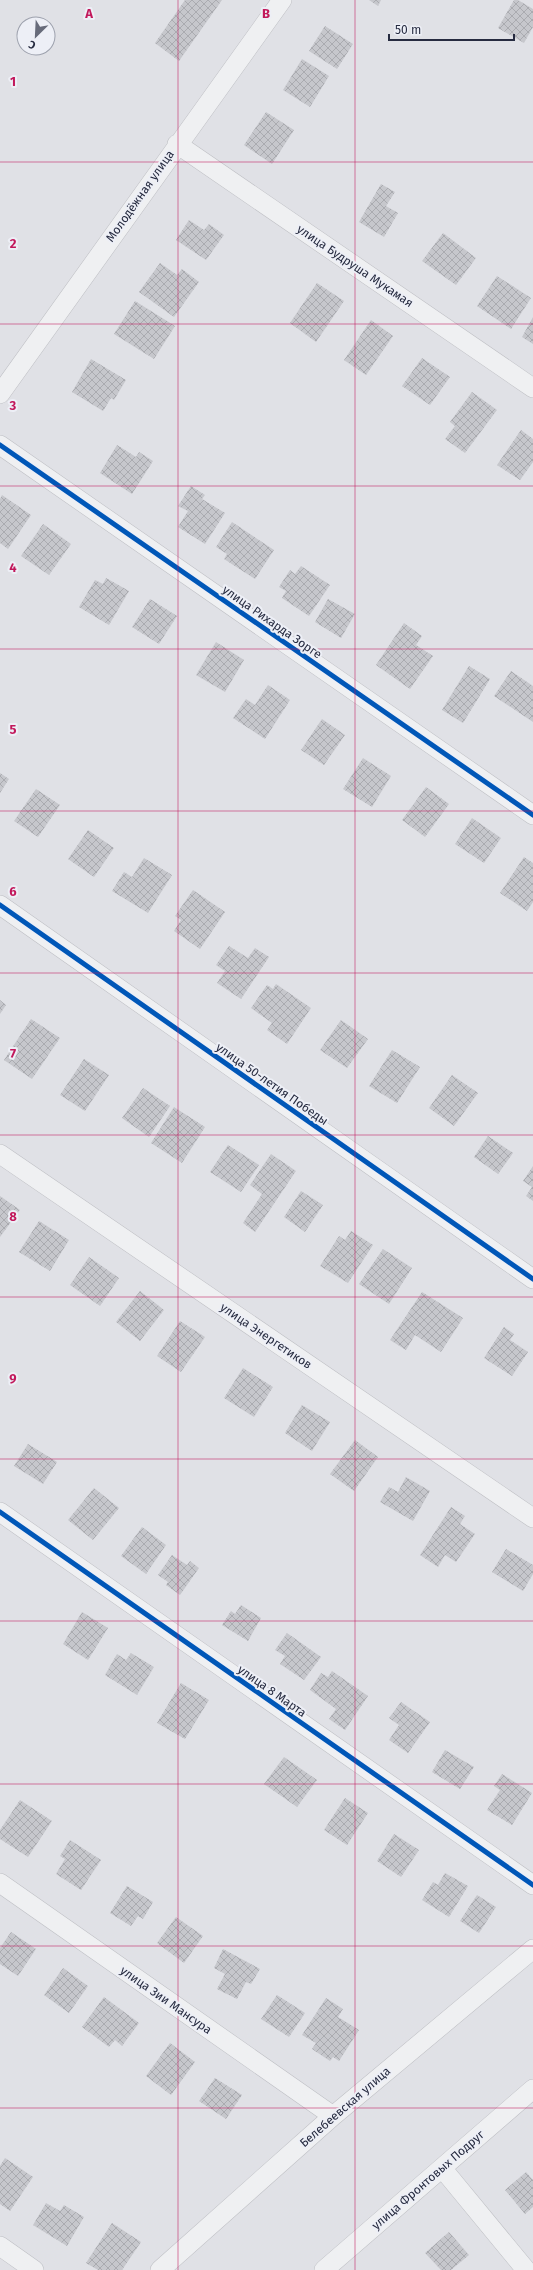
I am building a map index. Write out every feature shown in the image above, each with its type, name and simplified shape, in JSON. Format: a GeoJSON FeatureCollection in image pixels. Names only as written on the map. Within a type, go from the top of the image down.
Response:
{"type":"FeatureCollection","features":[{"type":"Feature","properties":{"kind":"street","name":"Молодёжная улица"},"geometry":{"type":"LineString","coordinates":[[0,394],[177,144],[282,0]]}},
{"type":"Feature","properties":{"kind":"street","name":"улица Будруша Мукамая"},"geometry":{"type":"LineString","coordinates":[[177,144],[533,388]]}},
{"type":"Feature","properties":{"kind":"street","name":"улица Рихарда Зорге"},"geometry":{"type":"LineString","coordinates":[[0,445],[533,815]]}},
{"type":"Feature","properties":{"kind":"street","name":"улица 50-летия Победы"},"geometry":{"type":"LineString","coordinates":[[0,905],[533,1279]]}},
{"type":"Feature","properties":{"kind":"street","name":"улица Энергетиков"},"geometry":{"type":"LineString","coordinates":[[0,1154],[533,1518]]}},
{"type":"Feature","properties":{"kind":"street","name":"улица 8 Марта"},"geometry":{"type":"LineString","coordinates":[[0,1512],[533,1885]]}},
{"type":"Feature","properties":{"kind":"street","name":"улица Зии Мансура"},"geometry":{"type":"LineString","coordinates":[[0,1884],[333,2116]]}},
{"type":"Feature","properties":{"kind":"street","name":"Белебеевская улица"},"geometry":{"type":"LineString","coordinates":[[160,2270],[333,2116],[533,1949]]}},
{"type":"Feature","properties":{"kind":"street","name":"улица Фронтовых Подруг"},"geometry":{"type":"LineString","coordinates":[[324,2270],[533,2089]]}},
{"type":"Feature","properties":{"kind":"street"},"geometry":{"type":"LineString","coordinates":[[442,2168],[526,2270]]}},
{"type":"Feature","properties":{"kind":"street"},"geometry":{"type":"LineString","coordinates":[[0,2246],[34,2270]]}},
{"type":"Feature","properties":{"kind":"building"},"geometry":{"type":"Polygon","coordinates":[[[185,0],[222,0],[179,61],[155,43],[185,0]]]}},
{"type":"Feature","properties":{"kind":"building"},"geometry":{"type":"Polygon","coordinates":[[[369,0],[381,0],[378,6],[369,0]]]}},
{"type":"Feature","properties":{"kind":"building"},"geometry":{"type":"Polygon","coordinates":[[[514,0],[518,0],[533,9],[533,27],[524,43],[498,28],[514,0]]]}},
{"type":"Feature","properties":{"kind":"building"},"geometry":{"type":"Polygon","coordinates":[[[325,26],[353,44],[337,69],[309,51],[325,26]]]}},
{"type":"Feature","properties":{"kind":"building"},"geometry":{"type":"Polygon","coordinates":[[[302,59],[329,76],[310,107],[283,90],[302,59]]]}},
{"type":"Feature","properties":{"kind":"building"},"geometry":{"type":"Polygon","coordinates":[[[266,112],[294,130],[272,164],[244,145],[266,112]]]}},
{"type":"Feature","properties":{"kind":"building"},"geometry":{"type":"Polygon","coordinates":[[[381,184],[395,192],[386,206],[398,213],[384,237],[359,222],[381,184]]]}},
{"type":"Feature","properties":{"kind":"building"},"geometry":{"type":"Polygon","coordinates":[[[189,220],[204,230],[209,224],[224,235],[206,260],[176,240],[189,220]]]}},
{"type":"Feature","properties":{"kind":"building"},"geometry":{"type":"Polygon","coordinates":[[[443,233],[476,258],[456,285],[422,261],[443,233]]]}},
{"type":"Feature","properties":{"kind":"building"},"geometry":{"type":"Polygon","coordinates":[[[160,263],[177,275],[182,269],[199,282],[174,317],[139,292],[160,263]]]}},
{"type":"Feature","properties":{"kind":"building"},"geometry":{"type":"Polygon","coordinates":[[[497,276],[531,298],[511,329],[477,306],[497,276]]]}},
{"type":"Feature","properties":{"kind":"building"},"geometry":{"type":"Polygon","coordinates":[[[317,283],[344,301],[316,342],[290,323],[317,283]]]}},
{"type":"Feature","properties":{"kind":"building"},"geometry":{"type":"Polygon","coordinates":[[[135,301],[175,326],[154,359],[114,334],[135,301]]]}},
{"type":"Feature","properties":{"kind":"building"},"geometry":{"type":"Polygon","coordinates":[[[533,317],[533,344],[522,337],[533,317]]]}},
{"type":"Feature","properties":{"kind":"building"},"geometry":{"type":"Polygon","coordinates":[[[371,320],[393,336],[366,375],[344,360],[371,320]]]}},
{"type":"Feature","properties":{"kind":"building"},"geometry":{"type":"Polygon","coordinates":[[[422,358],[450,377],[430,405],[402,386],[422,358]]]}},
{"type":"Feature","properties":{"kind":"building"},"geometry":{"type":"Polygon","coordinates":[[[91,359],[126,380],[114,400],[111,398],[103,411],[72,392],[91,359]]]}},
{"type":"Feature","properties":{"kind":"building"},"geometry":{"type":"Polygon","coordinates":[[[472,392],[497,410],[465,453],[445,439],[455,426],[450,422],[472,392]]]}},
{"type":"Feature","properties":{"kind":"building"},"geometry":{"type":"Polygon","coordinates":[[[521,430],[533,439],[533,462],[520,480],[497,465],[521,430]]]}},
{"type":"Feature","properties":{"kind":"building"},"geometry":{"type":"Polygon","coordinates":[[[117,445],[136,457],[139,452],[153,461],[132,494],[100,473],[117,445]]]}},
{"type":"Feature","properties":{"kind":"building"},"geometry":{"type":"Polygon","coordinates":[[[191,486],[205,495],[202,499],[225,513],[205,544],[178,527],[188,511],[178,506],[191,486]]]}},
{"type":"Feature","properties":{"kind":"building"},"geometry":{"type":"Polygon","coordinates":[[[2,495],[31,515],[8,549],[0,543],[0,499],[2,495]]]}},
{"type":"Feature","properties":{"kind":"building"},"geometry":{"type":"Polygon","coordinates":[[[232,522],[274,550],[255,579],[224,559],[227,554],[216,547],[232,522]]]}},
{"type":"Feature","properties":{"kind":"building"},"geometry":{"type":"Polygon","coordinates":[[[43,524],[71,544],[49,575],[21,556],[43,524]]]}},
{"type":"Feature","properties":{"kind":"building"},"geometry":{"type":"Polygon","coordinates":[[[301,566],[330,585],[309,616],[282,598],[286,591],[279,587],[290,570],[295,574],[301,566]]]}},
{"type":"Feature","properties":{"kind":"building"},"geometry":{"type":"Polygon","coordinates":[[[106,578],[129,591],[109,625],[79,607],[95,580],[103,584],[106,578]]]}},
{"type":"Feature","properties":{"kind":"building"},"geometry":{"type":"Polygon","coordinates":[[[150,599],[177,616],[159,644],[132,627],[150,599]]]}},
{"type":"Feature","properties":{"kind":"building"},"geometry":{"type":"Polygon","coordinates":[[[328,599],[355,614],[341,638],[315,622],[328,599]]]}},
{"type":"Feature","properties":{"kind":"building"},"geometry":{"type":"Polygon","coordinates":[[[404,623],[422,636],[416,645],[433,656],[410,689],[376,665],[404,623]]]}},
{"type":"Feature","properties":{"kind":"building"},"geometry":{"type":"Polygon","coordinates":[[[216,642],[244,660],[225,692],[196,675],[216,642]]]}},
{"type":"Feature","properties":{"kind":"building"},"geometry":{"type":"Polygon","coordinates":[[[469,666],[490,679],[463,723],[442,710],[469,666]]]}},
{"type":"Feature","properties":{"kind":"building"},"geometry":{"type":"Polygon","coordinates":[[[511,671],[533,686],[533,722],[494,696],[511,671]]]}},
{"type":"Feature","properties":{"kind":"building"},"geometry":{"type":"Polygon","coordinates":[[[268,685],[290,700],[265,739],[233,718],[246,699],[255,705],[268,685]]]}},
{"type":"Feature","properties":{"kind":"building"},"geometry":{"type":"Polygon","coordinates":[[[322,719],[345,735],[324,765],[301,750],[322,719]]]}},
{"type":"Feature","properties":{"kind":"building"},"geometry":{"type":"Polygon","coordinates":[[[363,758],[391,776],[372,807],[343,789],[363,758]]]}},
{"type":"Feature","properties":{"kind":"building"},"geometry":{"type":"Polygon","coordinates":[[[0,773],[9,779],[0,793],[0,773]]]}},
{"type":"Feature","properties":{"kind":"building"},"geometry":{"type":"Polygon","coordinates":[[[426,787],[449,804],[425,837],[402,820],[426,787]]]}},
{"type":"Feature","properties":{"kind":"building"},"geometry":{"type":"Polygon","coordinates":[[[36,789],[60,805],[38,837],[14,821],[36,789]]]}},
{"type":"Feature","properties":{"kind":"building"},"geometry":{"type":"Polygon","coordinates":[[[472,818],[501,838],[484,863],[455,844],[472,818]]]}},
{"type":"Feature","properties":{"kind":"building"},"geometry":{"type":"Polygon","coordinates":[[[88,830],[114,848],[94,877],[68,859],[88,830]]]}},
{"type":"Feature","properties":{"kind":"building"},"geometry":{"type":"Polygon","coordinates":[[[524,857],[533,863],[533,902],[527,911],[500,893],[524,857]]]}},
{"type":"Feature","properties":{"kind":"building"},"geometry":{"type":"Polygon","coordinates":[[[144,858],[172,875],[148,913],[112,891],[124,872],[132,877],[144,858]]]}},
{"type":"Feature","properties":{"kind":"building"},"geometry":{"type":"Polygon","coordinates":[[[193,890],[225,912],[200,949],[174,931],[181,920],[175,916],[193,890]]]}},
{"type":"Feature","properties":{"kind":"building"},"geometry":{"type":"Polygon","coordinates":[[[229,946],[248,958],[255,948],[269,957],[241,999],[217,983],[225,971],[216,965],[229,946]]]}},
{"type":"Feature","properties":{"kind":"building"},"geometry":{"type":"Polygon","coordinates":[[[276,984],[311,1008],[287,1044],[267,1030],[272,1023],[251,1008],[267,985],[273,989],[276,984]]]}},
{"type":"Feature","properties":{"kind":"building"},"geometry":{"type":"Polygon","coordinates":[[[0,1000],[6,1005],[0,1014],[0,1000]]]}},
{"type":"Feature","properties":{"kind":"building"},"geometry":{"type":"Polygon","coordinates":[[[31,1019],[60,1038],[32,1079],[4,1060],[31,1019]]]}},
{"type":"Feature","properties":{"kind":"building"},"geometry":{"type":"Polygon","coordinates":[[[341,1020],[368,1039],[347,1068],[320,1050],[341,1020]]]}},
{"type":"Feature","properties":{"kind":"building"},"geometry":{"type":"Polygon","coordinates":[[[392,1050],[420,1067],[397,1103],[369,1086],[392,1050]]]}},
{"type":"Feature","properties":{"kind":"building"},"geometry":{"type":"Polygon","coordinates":[[[84,1059],[109,1075],[85,1111],[60,1095],[84,1059]]]}},
{"type":"Feature","properties":{"kind":"building"},"geometry":{"type":"Polygon","coordinates":[[[452,1075],[478,1093],[454,1126],[429,1108],[452,1075]]]}},
{"type":"Feature","properties":{"kind":"building"},"geometry":{"type":"Polygon","coordinates":[[[143,1088],[170,1106],[149,1137],[122,1118],[143,1088]]]}},
{"type":"Feature","properties":{"kind":"building"},"geometry":{"type":"Polygon","coordinates":[[[174,1107],[205,1127],[182,1163],[151,1143],[174,1107]]]}},
{"type":"Feature","properties":{"kind":"building"},"geometry":{"type":"Polygon","coordinates":[[[488,1136],[513,1153],[498,1174],[474,1157],[488,1136]]]}},
{"type":"Feature","properties":{"kind":"building"},"geometry":{"type":"Polygon","coordinates":[[[228,1145],[259,1165],[241,1192],[210,1172],[228,1145]]]}},
{"type":"Feature","properties":{"kind":"building"},"geometry":{"type":"Polygon","coordinates":[[[271,1154],[296,1171],[255,1232],[243,1223],[262,1194],[250,1185],[271,1154]]]}},
{"type":"Feature","properties":{"kind":"building"},"geometry":{"type":"Polygon","coordinates":[[[533,1166],[533,1201],[526,1196],[532,1187],[523,1181],[533,1166]]]}},
{"type":"Feature","properties":{"kind":"building"},"geometry":{"type":"Polygon","coordinates":[[[301,1191],[323,1205],[305,1232],[284,1217],[301,1191]]]}},
{"type":"Feature","properties":{"kind":"building"},"geometry":{"type":"Polygon","coordinates":[[[0,1196],[20,1210],[0,1237],[0,1196]]]}},
{"type":"Feature","properties":{"kind":"building"},"geometry":{"type":"Polygon","coordinates":[[[39,1221],[69,1240],[50,1271],[19,1252],[39,1221]]]}},
{"type":"Feature","properties":{"kind":"building"},"geometry":{"type":"Polygon","coordinates":[[[351,1231],[373,1245],[348,1283],[320,1266],[339,1236],[345,1240],[351,1231]]]}},
{"type":"Feature","properties":{"kind":"building"},"geometry":{"type":"Polygon","coordinates":[[[383,1249],[412,1268],[389,1304],[359,1284],[383,1249]]]}},
{"type":"Feature","properties":{"kind":"building"},"geometry":{"type":"Polygon","coordinates":[[[89,1257],[119,1278],[100,1306],[70,1285],[89,1257]]]}},
{"type":"Feature","properties":{"kind":"building"},"geometry":{"type":"Polygon","coordinates":[[[140,1291],[164,1310],[140,1341],[116,1322],[140,1291]]]}},
{"type":"Feature","properties":{"kind":"building"},"geometry":{"type":"Polygon","coordinates":[[[422,1292],[463,1318],[441,1352],[415,1335],[406,1350],[390,1340],[422,1292]]]}},
{"type":"Feature","properties":{"kind":"building"},"geometry":{"type":"Polygon","coordinates":[[[180,1321],[205,1337],[181,1372],[157,1356],[180,1321]]]}},
{"type":"Feature","properties":{"kind":"building"},"geometry":{"type":"Polygon","coordinates":[[[504,1327],[514,1334],[510,1340],[528,1352],[512,1376],[484,1358],[504,1327]]]}},
{"type":"Feature","properties":{"kind":"building"},"geometry":{"type":"Polygon","coordinates":[[[243,1368],[273,1387],[254,1417],[224,1398],[243,1368]]]}},
{"type":"Feature","properties":{"kind":"building"},"geometry":{"type":"Polygon","coordinates":[[[302,1405],[330,1422],[312,1451],[285,1433],[302,1405]]]}},
{"type":"Feature","properties":{"kind":"building"},"geometry":{"type":"Polygon","coordinates":[[[355,1440],[378,1457],[354,1491],[330,1474],[355,1440]]]}},
{"type":"Feature","properties":{"kind":"building"},"geometry":{"type":"Polygon","coordinates":[[[28,1444],[57,1462],[43,1484],[14,1466],[28,1444]]]}},
{"type":"Feature","properties":{"kind":"building"},"geometry":{"type":"Polygon","coordinates":[[[406,1477],[430,1491],[413,1521],[380,1502],[389,1487],[398,1492],[406,1477]]]}},
{"type":"Feature","properties":{"kind":"building"},"geometry":{"type":"Polygon","coordinates":[[[94,1488],[119,1508],[93,1540],[68,1520],[94,1488]]]}},
{"type":"Feature","properties":{"kind":"building"},"geometry":{"type":"Polygon","coordinates":[[[451,1507],[465,1516],[460,1524],[475,1534],[456,1562],[445,1555],[438,1567],[420,1555],[451,1507]]]}},
{"type":"Feature","properties":{"kind":"building"},"geometry":{"type":"Polygon","coordinates":[[[142,1527],[166,1545],[146,1574],[121,1556],[142,1527]]]}},
{"type":"Feature","properties":{"kind":"building"},"geometry":{"type":"Polygon","coordinates":[[[506,1549],[533,1565],[533,1574],[523,1591],[492,1572],[506,1549]]]}},
{"type":"Feature","properties":{"kind":"building"},"geometry":{"type":"Polygon","coordinates":[[[172,1555],[187,1565],[190,1561],[199,1568],[180,1595],[166,1585],[168,1582],[158,1575],[172,1555]]]}},
{"type":"Feature","properties":{"kind":"building"},"geometry":{"type":"Polygon","coordinates":[[[241,1605],[261,1618],[248,1641],[222,1625],[231,1611],[235,1614],[241,1605]]]}},
{"type":"Feature","properties":{"kind":"building"},"geometry":{"type":"Polygon","coordinates":[[[82,1612],[108,1628],[88,1660],[63,1644],[82,1612]]]}},
{"type":"Feature","properties":{"kind":"building"},"geometry":{"type":"Polygon","coordinates":[[[287,1633],[321,1657],[304,1680],[280,1664],[285,1656],[275,1650],[287,1633]]]}},
{"type":"Feature","properties":{"kind":"building"},"geometry":{"type":"Polygon","coordinates":[[[131,1653],[154,1667],[137,1695],[105,1675],[117,1654],[126,1660],[131,1653]]]}},
{"type":"Feature","properties":{"kind":"building"},"geometry":{"type":"Polygon","coordinates":[[[332,1671],[368,1696],[345,1730],[329,1719],[336,1709],[310,1690],[321,1673],[328,1677],[332,1671]]]}},
{"type":"Feature","properties":{"kind":"building"},"geometry":{"type":"Polygon","coordinates":[[[181,1683],[209,1700],[185,1739],[157,1723],[181,1683]]]}},
{"type":"Feature","properties":{"kind":"building"},"geometry":{"type":"Polygon","coordinates":[[[401,1702],[430,1722],[408,1753],[389,1740],[399,1725],[389,1718],[401,1702]]]}},
{"type":"Feature","properties":{"kind":"building"},"geometry":{"type":"Polygon","coordinates":[[[445,1750],[474,1767],[460,1789],[432,1772],[445,1750]]]}},
{"type":"Feature","properties":{"kind":"building"},"geometry":{"type":"Polygon","coordinates":[[[284,1757],[317,1780],[297,1807],[264,1784],[284,1757]]]}},
{"type":"Feature","properties":{"kind":"building"},"geometry":{"type":"Polygon","coordinates":[[[502,1774],[532,1793],[512,1825],[487,1810],[500,1790],[494,1786],[502,1774]]]}},
{"type":"Feature","properties":{"kind":"building"},"geometry":{"type":"Polygon","coordinates":[[[345,1798],[368,1813],[347,1845],[324,1830],[345,1798]]]}},
{"type":"Feature","properties":{"kind":"building"},"geometry":{"type":"Polygon","coordinates":[[[20,1800],[52,1821],[28,1857],[0,1839],[0,1830],[20,1800]]]}},
{"type":"Feature","properties":{"kind":"building"},"geometry":{"type":"Polygon","coordinates":[[[394,1834],[419,1850],[401,1877],[377,1861],[394,1834]]]}},
{"type":"Feature","properties":{"kind":"building"},"geometry":{"type":"Polygon","coordinates":[[[70,1840],[101,1860],[81,1890],[56,1874],[65,1859],[60,1856],[70,1840]]]}},
{"type":"Feature","properties":{"kind":"building"},"geometry":{"type":"Polygon","coordinates":[[[445,1873],[468,1886],[449,1917],[422,1900],[433,1882],[438,1885],[445,1873]]]}},
{"type":"Feature","properties":{"kind":"building"},"geometry":{"type":"Polygon","coordinates":[[[127,1886],[153,1902],[143,1919],[138,1916],[131,1926],[110,1913],[127,1886]]]}},
{"type":"Feature","properties":{"kind":"building"},"geometry":{"type":"Polygon","coordinates":[[[477,1895],[496,1907],[479,1933],[460,1921],[477,1895]]]}},
{"type":"Feature","properties":{"kind":"building"},"geometry":{"type":"Polygon","coordinates":[[[176,1917],[203,1936],[184,1963],[157,1943],[176,1917]]]}},
{"type":"Feature","properties":{"kind":"building"},"geometry":{"type":"Polygon","coordinates":[[[11,1932],[36,1949],[18,1976],[0,1964],[0,1948],[11,1932]]]}},
{"type":"Feature","properties":{"kind":"building"},"geometry":{"type":"Polygon","coordinates":[[[223,1949],[260,1969],[251,1984],[246,1982],[237,1999],[217,1989],[225,1974],[214,1968],[223,1949]]]}},
{"type":"Feature","properties":{"kind":"building"},"geometry":{"type":"Polygon","coordinates":[[[63,1968],[88,1986],[69,2013],[44,1995],[63,1968]]]}},
{"type":"Feature","properties":{"kind":"building"},"geometry":{"type":"Polygon","coordinates":[[[277,1995],[305,2013],[289,2037],[261,2019],[277,1995]]]}},
{"type":"Feature","properties":{"kind":"building"},"geometry":{"type":"Polygon","coordinates":[[[104,1997],[139,2023],[122,2046],[115,2040],[109,2047],[82,2027],[104,1997]]]}},
{"type":"Feature","properties":{"kind":"building"},"geometry":{"type":"Polygon","coordinates":[[[326,1998],[343,2009],[338,2017],[359,2030],[339,2061],[333,2057],[330,2061],[312,2049],[316,2043],[302,2035],[326,1998]]]}},
{"type":"Feature","properties":{"kind":"building"},"geometry":{"type":"Polygon","coordinates":[[[170,2043],[195,2062],[171,2095],[146,2076],[170,2043]]]}},
{"type":"Feature","properties":{"kind":"building"},"geometry":{"type":"Polygon","coordinates":[[[215,2078],[242,2095],[226,2119],[199,2101],[215,2078]]]}},
{"type":"Feature","properties":{"kind":"building"},"geometry":{"type":"Polygon","coordinates":[[[5,2158],[33,2177],[10,2211],[0,2204],[0,2166],[5,2158]]]}},
{"type":"Feature","properties":{"kind":"building"},"geometry":{"type":"Polygon","coordinates":[[[526,2172],[533,2180],[533,2207],[525,2214],[505,2190],[526,2172]]]}},
{"type":"Feature","properties":{"kind":"building"},"geometry":{"type":"Polygon","coordinates":[[[46,2203],[60,2211],[64,2205],[84,2217],[67,2246],[33,2225],[46,2203]]]}},
{"type":"Feature","properties":{"kind":"building"},"geometry":{"type":"Polygon","coordinates":[[[112,2223],[141,2242],[122,2270],[98,2270],[86,2263],[112,2223]]]}},
{"type":"Feature","properties":{"kind":"building"},"geometry":{"type":"Polygon","coordinates":[[[449,2232],[469,2255],[451,2270],[441,2270],[425,2253],[449,2232]]]}},
{"type":"Feature","properties":{"kind":"cycle path"},"geometry":{"type":"LineString","coordinates":[[0,445],[533,815]]}},
{"type":"Feature","properties":{"kind":"cycle path"},"geometry":{"type":"LineString","coordinates":[[0,905],[533,1279]]}},
{"type":"Feature","properties":{"kind":"cycle path"},"geometry":{"type":"LineString","coordinates":[[0,1512],[533,1885]]}}]}
